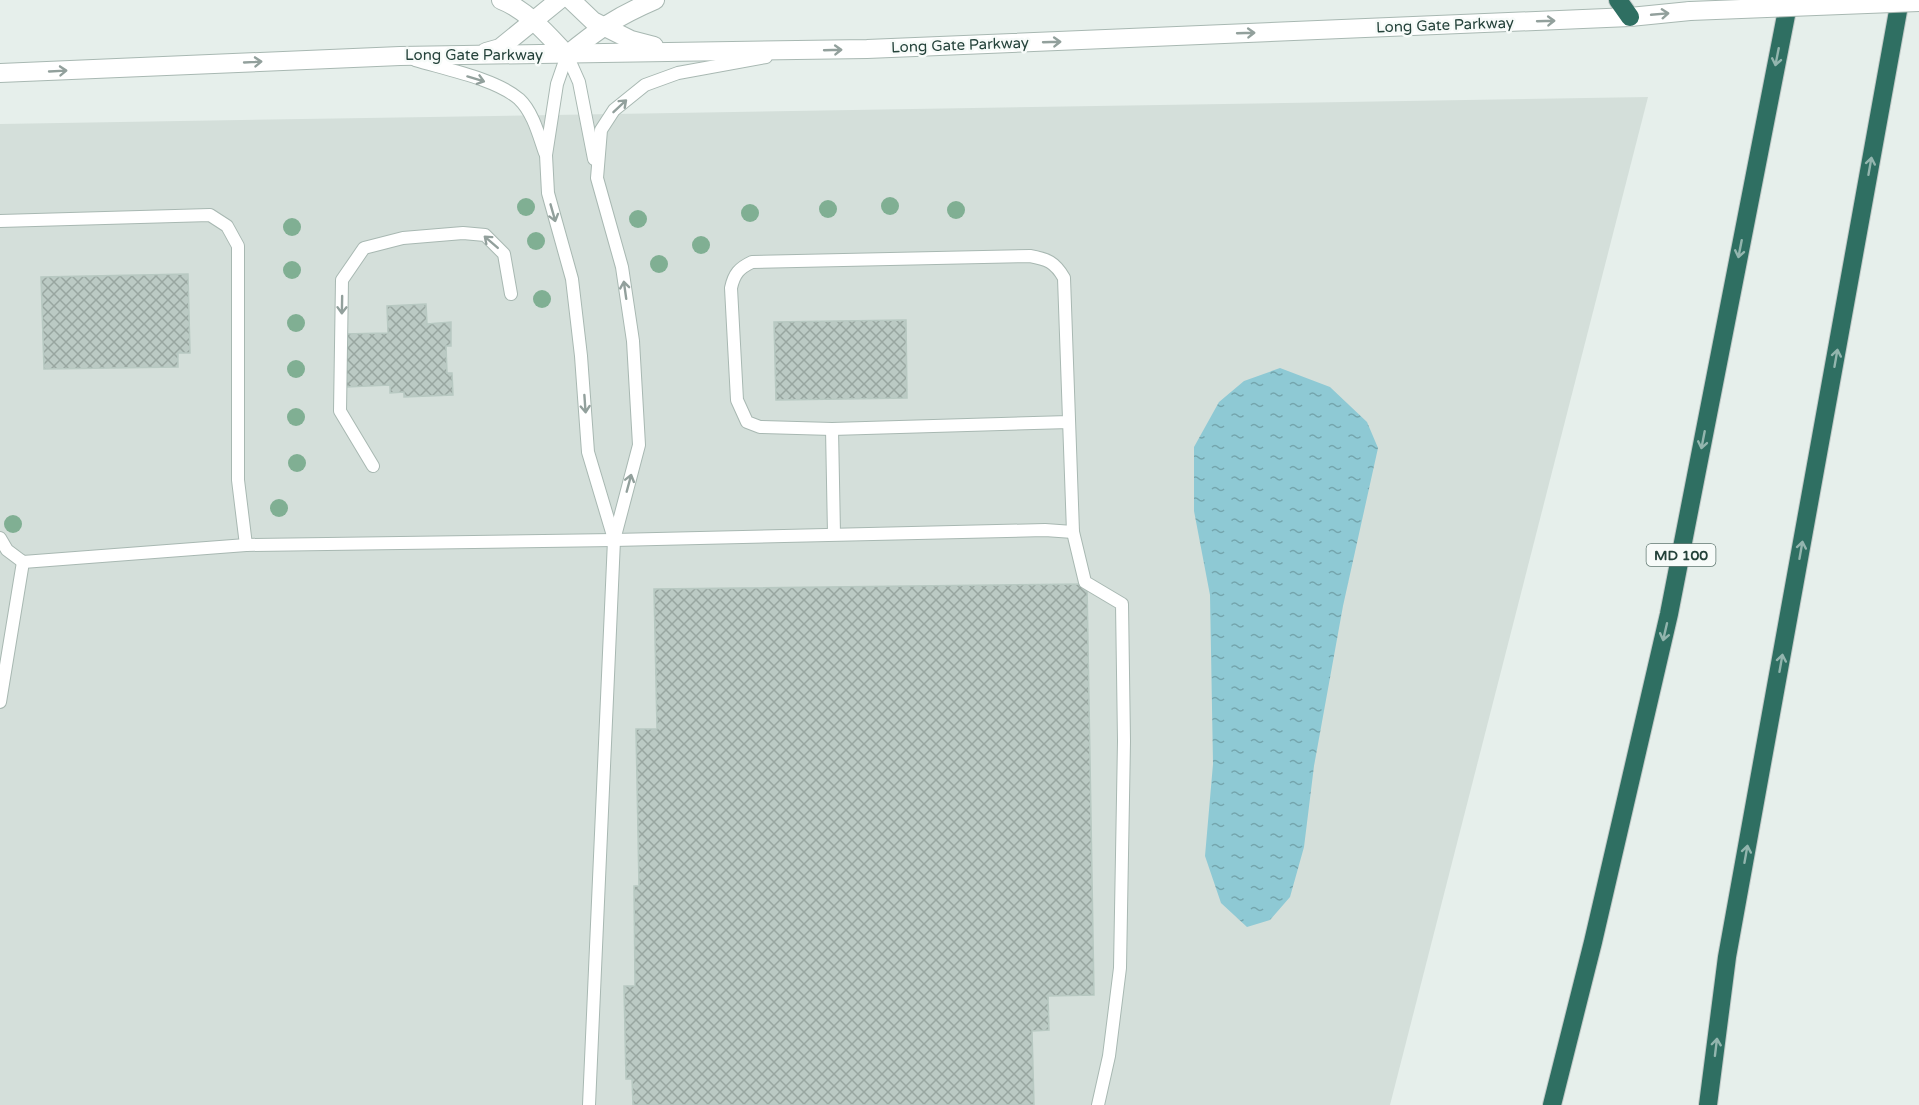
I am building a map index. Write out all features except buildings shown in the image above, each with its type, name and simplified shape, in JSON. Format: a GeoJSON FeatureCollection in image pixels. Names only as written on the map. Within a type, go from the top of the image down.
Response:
{"type":"FeatureCollection","features":[{"type":"Feature","properties":{"kind":"highway"},"geometry":{"type":"LineString","coordinates":[[1617,0],[1630,17]]}},
{"type":"Feature","properties":{"kind":"highway","name":"MD 100"},"geometry":{"type":"LineString","coordinates":[[1552,1105],[1593,942],[1669,614],[1789,0]]}},
{"type":"Feature","properties":{"kind":"highway"},"geometry":{"type":"LineString","coordinates":[[1708,1105],[1727,957],[1900,0]]}},
{"type":"Feature","properties":{"kind":"street"},"geometry":{"type":"LineString","coordinates":[[501,0],[513,4],[567,55],[603,26],[655,0]]}},
{"type":"Feature","properties":{"kind":"street"},"geometry":{"type":"LineString","coordinates":[[476,55],[500,48],[559,0]]}},
{"type":"Feature","properties":{"kind":"street"},"geometry":{"type":"LineString","coordinates":[[570,0],[593,21],[631,40],[675,51]]}},
{"type":"Feature","properties":{"kind":"street","name":"Long Gate Parkway"},"geometry":{"type":"LineString","coordinates":[[0,73],[400,56],[800,51],[1630,17],[1690,11],[1919,2]]}},
{"type":"Feature","properties":{"kind":"lane"},"geometry":{"type":"LineString","coordinates":[[597,178],[601,130],[615,110],[645,85],[678,74],[800,51]]}},
{"type":"Feature","properties":{"kind":"lane"},"geometry":{"type":"LineString","coordinates":[[567,55],[557,84],[546,155],[548,193],[572,279],[581,356],[588,452],[614,540]]}},
{"type":"Feature","properties":{"kind":"lane"},"geometry":{"type":"LineString","coordinates":[[567,55],[579,82],[597,178],[622,267],[633,341],[639,445],[614,540],[589,1105]]}},
{"type":"Feature","properties":{"kind":"lane"},"geometry":{"type":"LineString","coordinates":[[400,56],[498,85],[520,100],[531,118],[546,155]]}},
{"type":"Feature","properties":{"kind":"lane"},"geometry":{"type":"LineString","coordinates":[[0,221],[210,215],[227,226],[238,246],[238,480],[246,545]]}},
{"type":"Feature","properties":{"kind":"lane"},"geometry":{"type":"LineString","coordinates":[[373,466],[340,411],[342,280],[364,248],[403,238],[463,232],[485,235],[504,254],[511,294]]}},
{"type":"Feature","properties":{"kind":"lane"},"geometry":{"type":"LineString","coordinates":[[1069,422],[832,429],[760,427],[747,422],[737,400],[731,288],[734,275],[742,266],[752,262],[1030,256],[1049,260],[1064,278],[1073,532],[1085,582],[1122,604],[1124,741],[1120,968],[1109,1056],[1098,1105]]}},
{"type":"Feature","properties":{"kind":"lane"},"geometry":{"type":"LineString","coordinates":[[832,429],[834,534]]}},
{"type":"Feature","properties":{"kind":"lane"},"geometry":{"type":"LineString","coordinates":[[0,538],[8,550],[23,562],[246,545],[614,540],[1046,530],[1073,532]]}},
{"type":"Feature","properties":{"kind":"lane"},"geometry":{"type":"LineString","coordinates":[[0,702],[23,562]]}},
{"type":"Feature","properties":{"kind":"shaded area"},"geometry":{"type":"Polygon","coordinates":[[[1648,97],[1390,1105],[0,1105],[0,124],[1648,97]]]}},
{"type":"Feature","properties":{"kind":"water"},"geometry":{"type":"Polygon","coordinates":[[[1280,368],[1330,387],[1367,422],[1378,448],[1343,606],[1314,766],[1304,847],[1290,897],[1270,920],[1247,927],[1221,903],[1205,856],[1213,764],[1210,595],[1194,511],[1194,447],[1219,402],[1244,381],[1280,368]]]}}]}
